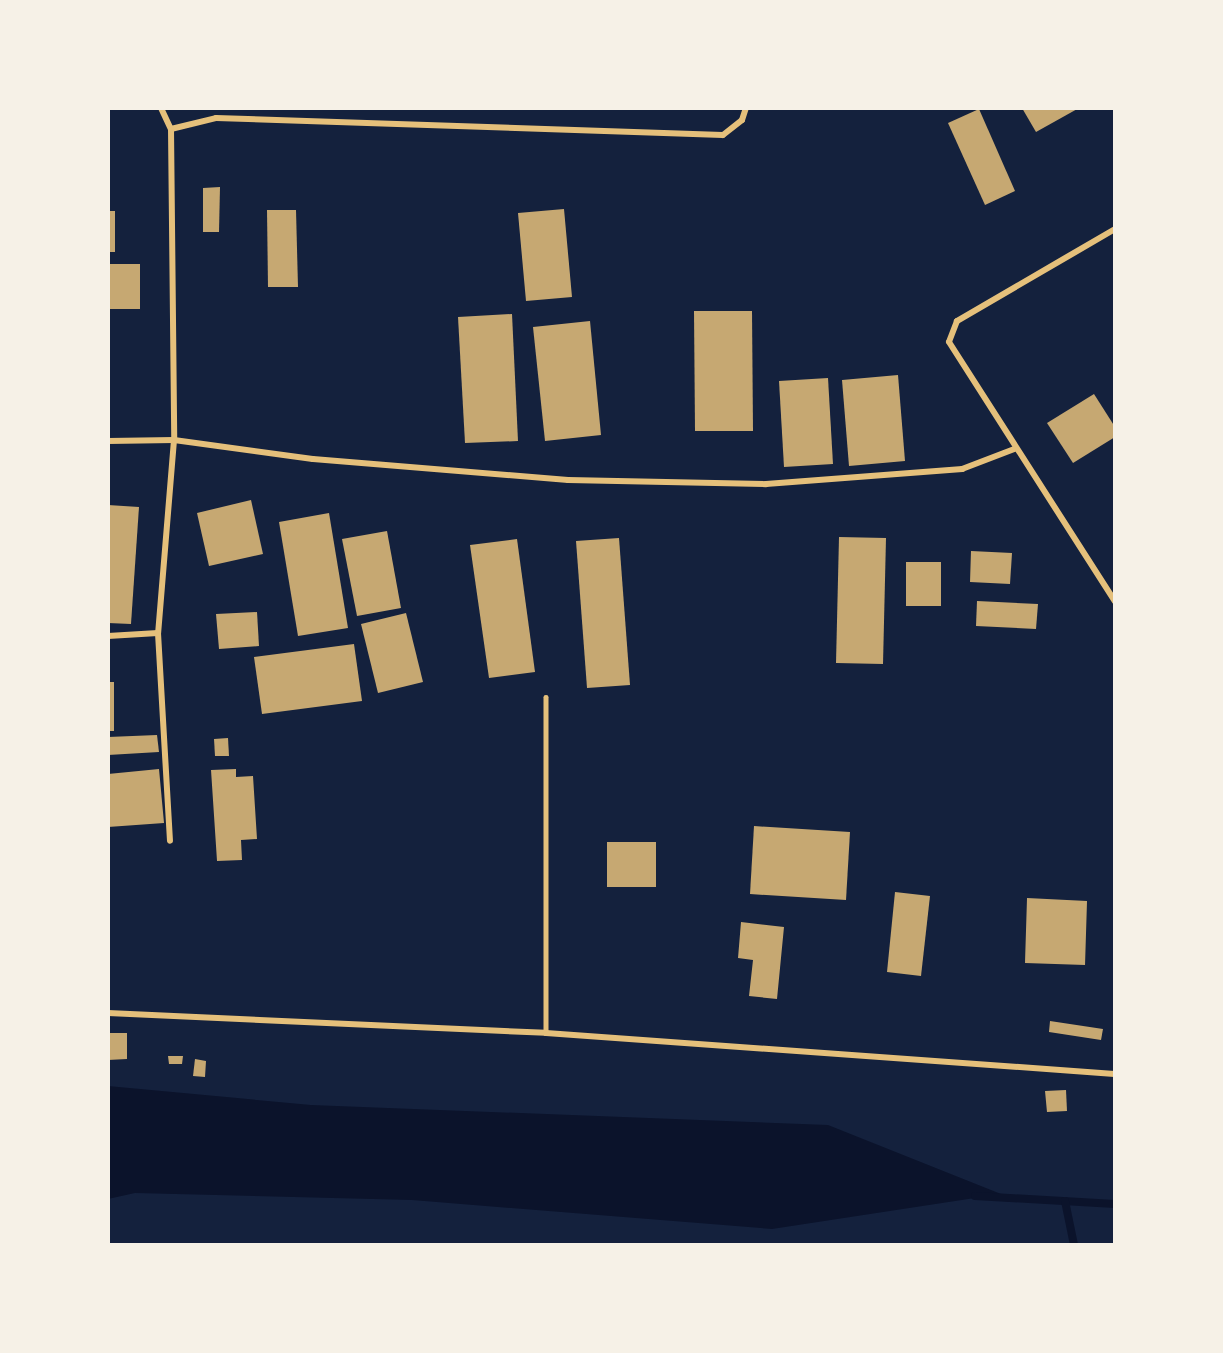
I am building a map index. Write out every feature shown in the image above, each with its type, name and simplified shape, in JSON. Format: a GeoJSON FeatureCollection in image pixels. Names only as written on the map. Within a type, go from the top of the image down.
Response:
{"type":"FeatureCollection","features":[{"type":"Feature","properties":{"kind":"street"},"geometry":{"type":"LineString","coordinates":[[161,108],[171,129],[174,440],[158,633],[170,842]]}},
{"type":"Feature","properties":{"kind":"street"},"geometry":{"type":"LineString","coordinates":[[171,129],[216,118],[723,135],[742,120],[746,108]]}},
{"type":"Feature","properties":{"kind":"street"},"geometry":{"type":"LineString","coordinates":[[1115,229],[957,321],[951,330],[949,342],[1011,450],[1115,602]]}},
{"type":"Feature","properties":{"kind":"street"},"geometry":{"type":"LineString","coordinates":[[108,441],[174,440],[313,459],[568,480],[766,484],[962,469],[1011,450]]}},
{"type":"Feature","properties":{"kind":"street"},"geometry":{"type":"LineString","coordinates":[[108,636],[158,633]]}},
{"type":"Feature","properties":{"kind":"street"},"geometry":{"type":"LineString","coordinates":[[108,1013],[546,1032],[1115,1074]]}},
{"type":"Feature","properties":{"kind":"lane"},"geometry":{"type":"LineString","coordinates":[[546,697],[546,1032]]}},
{"type":"Feature","properties":{"kind":"water"},"geometry":{"type":"Polygon","coordinates":[[[108,1086],[311,1105],[828,1125],[1001,1194],[772,1229],[412,1200],[135,1193],[108,1199],[108,1086]]]}},
{"type":"Feature","properties":{"kind":"building"},"geometry":{"type":"Polygon","coordinates":[[[1022,108],[1079,108],[1036,132],[1022,108]]]}},
{"type":"Feature","properties":{"kind":"building"},"geometry":{"type":"Polygon","coordinates":[[[979,109],[1015,191],[985,205],[948,123],[979,109]]]}},
{"type":"Feature","properties":{"kind":"building"},"geometry":{"type":"Polygon","coordinates":[[[220,187],[219,232],[203,232],[203,188],[220,187]]]}},
{"type":"Feature","properties":{"kind":"building"},"geometry":{"type":"Polygon","coordinates":[[[564,209],[572,297],[526,301],[518,213],[564,209]]]}},
{"type":"Feature","properties":{"kind":"building"},"geometry":{"type":"Polygon","coordinates":[[[267,210],[296,210],[298,287],[268,287],[267,210]]]}},
{"type":"Feature","properties":{"kind":"building"},"geometry":{"type":"Polygon","coordinates":[[[108,211],[115,211],[115,252],[108,252],[108,211]]]}},
{"type":"Feature","properties":{"kind":"building"},"geometry":{"type":"Polygon","coordinates":[[[108,264],[140,264],[140,309],[108,309],[108,264]]]}},
{"type":"Feature","properties":{"kind":"building"},"geometry":{"type":"Polygon","coordinates":[[[694,311],[752,311],[753,431],[695,431],[694,311]]]}},
{"type":"Feature","properties":{"kind":"building"},"geometry":{"type":"Polygon","coordinates":[[[512,314],[518,441],[465,443],[458,317],[512,314]]]}},
{"type":"Feature","properties":{"kind":"building"},"geometry":{"type":"Polygon","coordinates":[[[590,321],[601,435],[545,441],[533,327],[590,321]]]}},
{"type":"Feature","properties":{"kind":"building"},"geometry":{"type":"Polygon","coordinates":[[[898,375],[905,461],[849,466],[842,380],[898,375]]]}},
{"type":"Feature","properties":{"kind":"building"},"geometry":{"type":"Polygon","coordinates":[[[828,378],[833,464],[784,467],[779,381],[828,378]]]}},
{"type":"Feature","properties":{"kind":"building"},"geometry":{"type":"Polygon","coordinates":[[[1094,394],[1115,427],[1115,437],[1073,463],[1047,423],[1094,394]]]}},
{"type":"Feature","properties":{"kind":"building"},"geometry":{"type":"Polygon","coordinates":[[[251,500],[263,554],[209,566],[197,513],[251,500]]]}},
{"type":"Feature","properties":{"kind":"building"},"geometry":{"type":"Polygon","coordinates":[[[108,505],[139,507],[131,624],[108,623],[108,505]]]}},
{"type":"Feature","properties":{"kind":"building"},"geometry":{"type":"Polygon","coordinates":[[[329,513],[348,628],[298,636],[279,522],[329,513]]]}},
{"type":"Feature","properties":{"kind":"building"},"geometry":{"type":"Polygon","coordinates":[[[387,531],[401,608],[357,616],[342,539],[387,531]]]}},
{"type":"Feature","properties":{"kind":"building"},"geometry":{"type":"Polygon","coordinates":[[[839,537],[886,538],[883,664],[836,663],[839,537]]]}},
{"type":"Feature","properties":{"kind":"building"},"geometry":{"type":"Polygon","coordinates":[[[619,538],[630,685],[587,688],[576,541],[619,538]]]}},
{"type":"Feature","properties":{"kind":"building"},"geometry":{"type":"Polygon","coordinates":[[[517,539],[535,672],[489,678],[470,545],[517,539]]]}},
{"type":"Feature","properties":{"kind":"building"},"geometry":{"type":"Polygon","coordinates":[[[971,551],[1012,553],[1010,584],[970,582],[971,551]]]}},
{"type":"Feature","properties":{"kind":"building"},"geometry":{"type":"Polygon","coordinates":[[[906,562],[941,562],[941,606],[906,606],[906,562]]]}},
{"type":"Feature","properties":{"kind":"building"},"geometry":{"type":"Polygon","coordinates":[[[977,601],[1038,604],[1036,629],[976,626],[977,601]]]}},
{"type":"Feature","properties":{"kind":"building"},"geometry":{"type":"Polygon","coordinates":[[[257,612],[259,646],[219,649],[216,614],[257,612]]]}},
{"type":"Feature","properties":{"kind":"building"},"geometry":{"type":"Polygon","coordinates":[[[406,613],[423,682],[378,693],[361,624],[406,613]]]}},
{"type":"Feature","properties":{"kind":"building"},"geometry":{"type":"Polygon","coordinates":[[[354,644],[362,701],[262,714],[254,657],[354,644]]]}},
{"type":"Feature","properties":{"kind":"building"},"geometry":{"type":"Polygon","coordinates":[[[108,682],[114,682],[114,731],[108,731],[108,682]]]}},
{"type":"Feature","properties":{"kind":"building"},"geometry":{"type":"Polygon","coordinates":[[[157,735],[159,752],[108,755],[108,737],[157,735]]]}},
{"type":"Feature","properties":{"kind":"building"},"geometry":{"type":"Polygon","coordinates":[[[228,738],[229,756],[215,756],[214,739],[228,738]]]}},
{"type":"Feature","properties":{"kind":"building"},"geometry":{"type":"Polygon","coordinates":[[[159,769],[164,823],[108,827],[108,774],[159,769]]]}},
{"type":"Feature","properties":{"kind":"building"},"geometry":{"type":"Polygon","coordinates":[[[236,769],[236,777],[253,776],[257,839],[241,840],[242,860],[217,861],[211,770],[236,769]]]}},
{"type":"Feature","properties":{"kind":"building"},"geometry":{"type":"Polygon","coordinates":[[[754,826],[850,832],[846,900],[750,894],[754,826]]]}},
{"type":"Feature","properties":{"kind":"building"},"geometry":{"type":"Polygon","coordinates":[[[607,842],[656,842],[656,887],[607,887],[607,842]]]}},
{"type":"Feature","properties":{"kind":"building"},"geometry":{"type":"Polygon","coordinates":[[[895,892],[930,896],[921,976],[887,972],[895,892]]]}},
{"type":"Feature","properties":{"kind":"building"},"geometry":{"type":"Polygon","coordinates":[[[1027,898],[1087,901],[1085,965],[1025,963],[1027,898]]]}},
{"type":"Feature","properties":{"kind":"building"},"geometry":{"type":"Polygon","coordinates":[[[741,922],[784,927],[777,999],[749,996],[753,960],[738,958],[741,922]]]}},
{"type":"Feature","properties":{"kind":"building"},"geometry":{"type":"Polygon","coordinates":[[[1050,1021],[1103,1029],[1101,1040],[1049,1032],[1050,1021]]]}},
{"type":"Feature","properties":{"kind":"building"},"geometry":{"type":"Polygon","coordinates":[[[108,1033],[127,1033],[127,1059],[108,1060],[108,1033]]]}},
{"type":"Feature","properties":{"kind":"building"},"geometry":{"type":"Polygon","coordinates":[[[168,1056],[183,1056],[182,1064],[169,1064],[168,1056]]]}},
{"type":"Feature","properties":{"kind":"building"},"geometry":{"type":"Polygon","coordinates":[[[195,1059],[206,1061],[205,1077],[193,1076],[195,1059]]]}},
{"type":"Feature","properties":{"kind":"building"},"geometry":{"type":"Polygon","coordinates":[[[1066,1090],[1067,1111],[1047,1112],[1045,1091],[1066,1090]]]}},
{"type":"Feature","properties":{"kind":"waterway"},"geometry":{"type":"LineString","coordinates":[[975,1196],[1115,1204]]}},
{"type":"Feature","properties":{"kind":"waterway"},"geometry":{"type":"LineString","coordinates":[[1065,1201],[1074,1245]]}}]}
